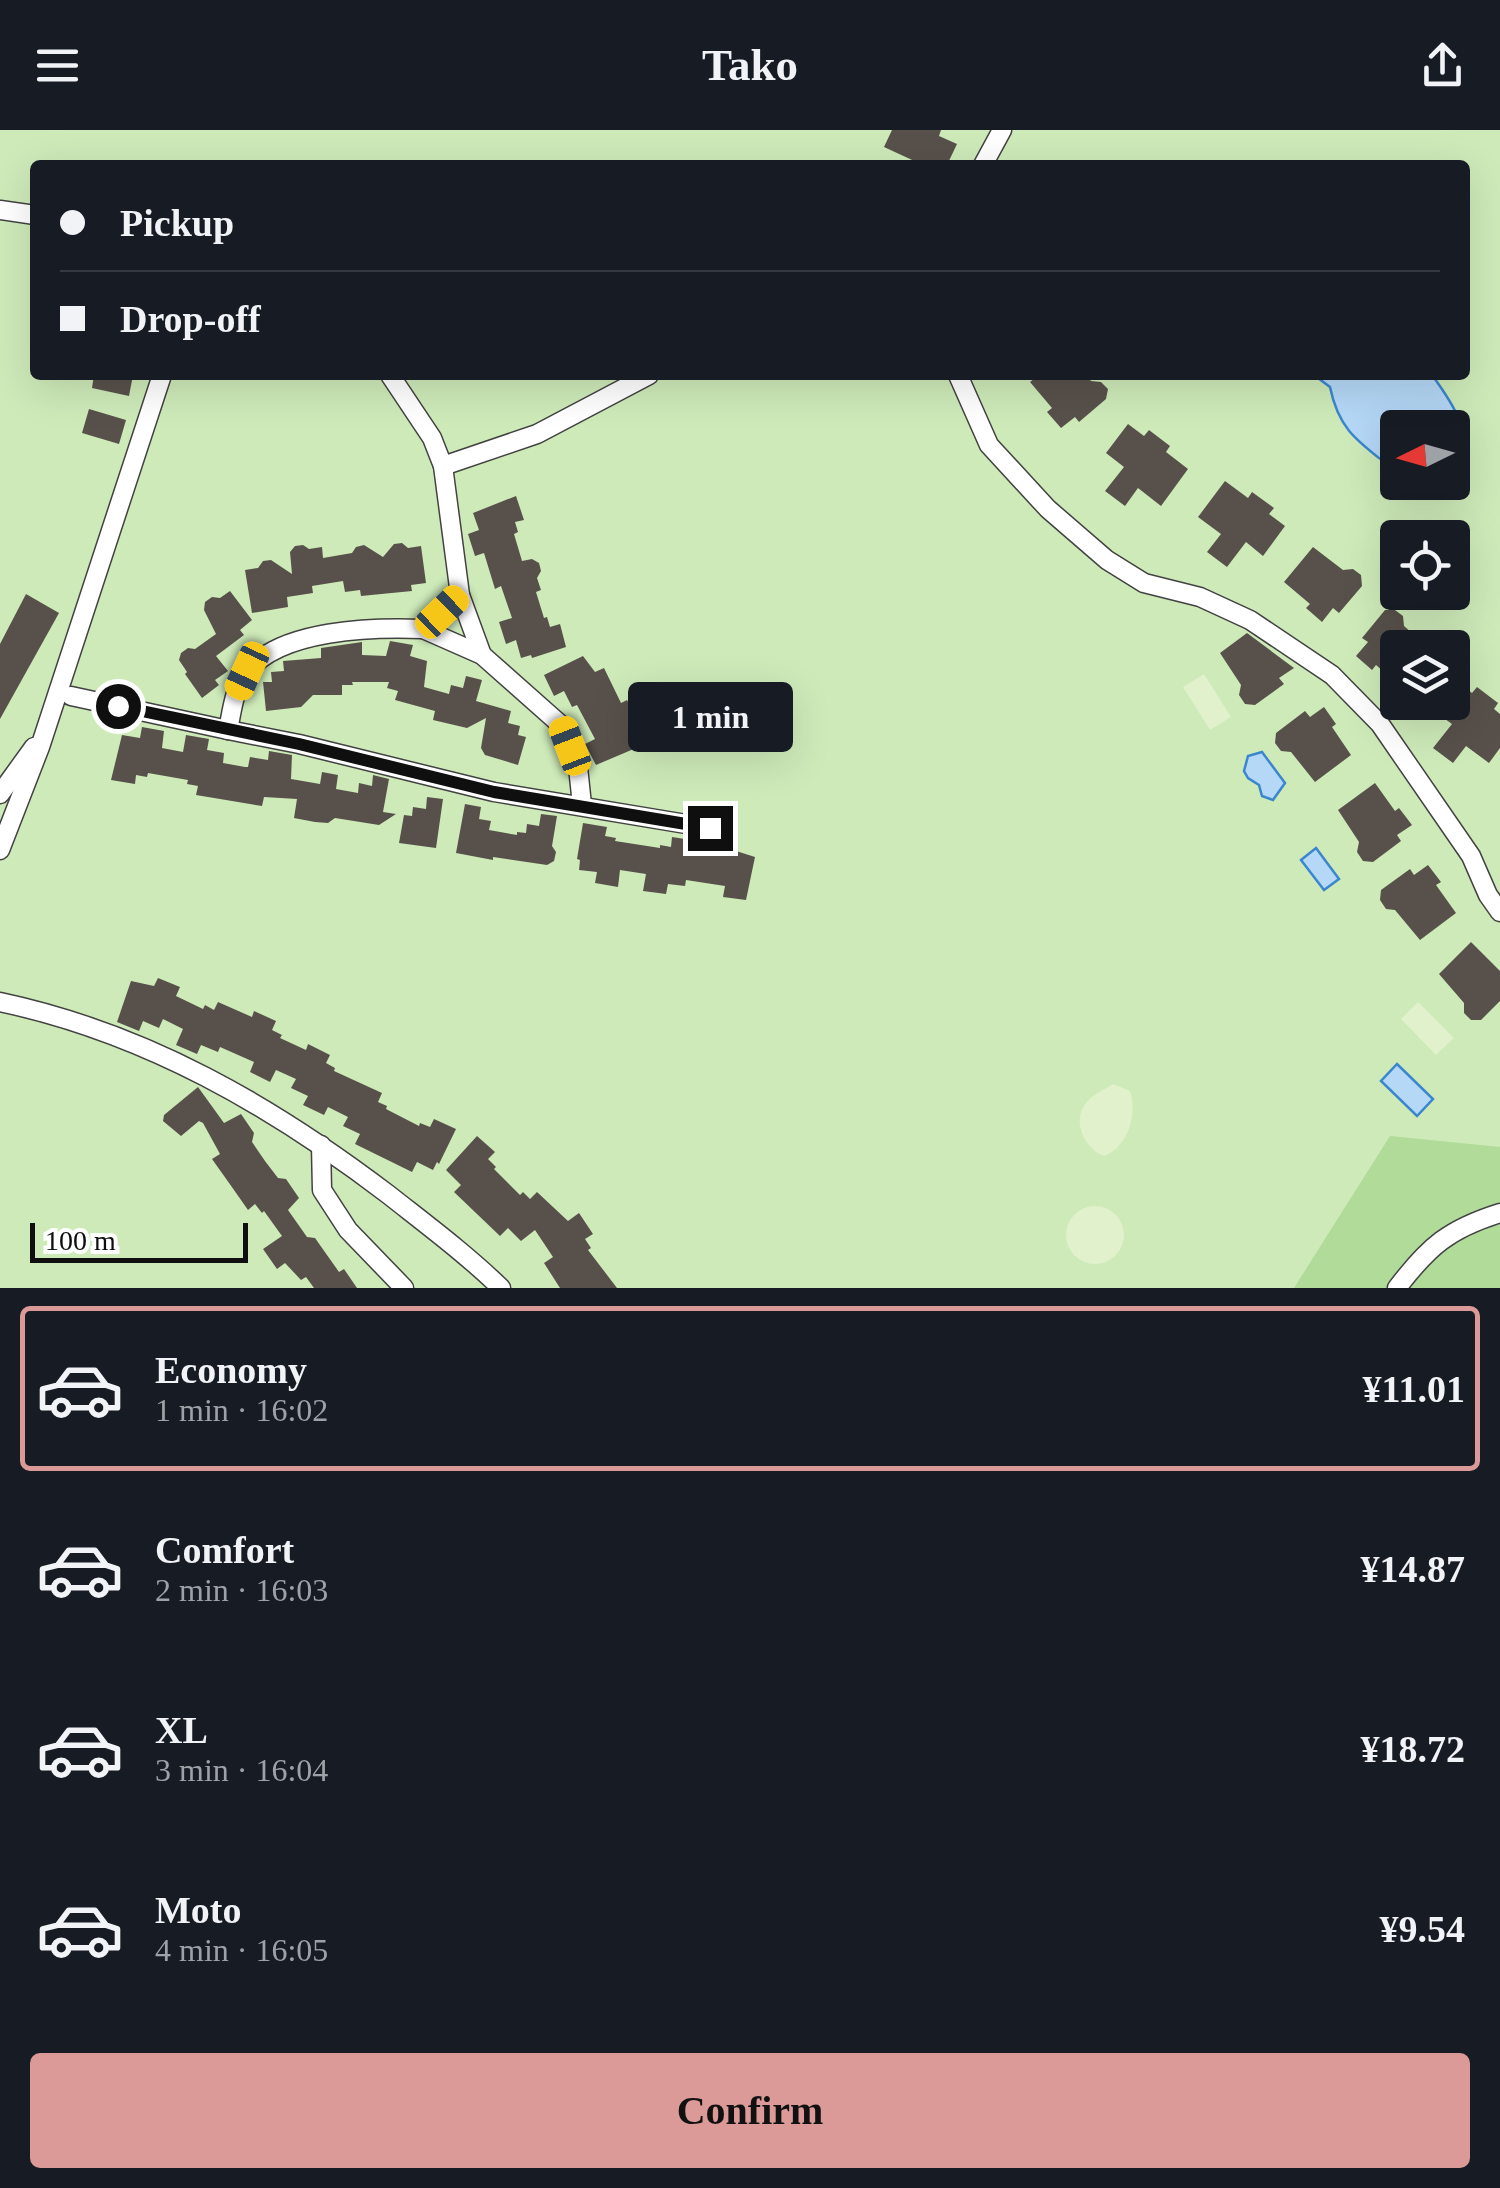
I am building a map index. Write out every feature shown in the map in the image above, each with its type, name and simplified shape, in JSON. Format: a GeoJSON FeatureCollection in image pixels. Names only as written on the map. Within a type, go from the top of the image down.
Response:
{"type":"FeatureCollection","features":[{"type":"Feature","properties":{"kind":"street"},"geometry":{"type":"LineString","coordinates":[[985,160],[1002,130]]}},
{"type":"Feature","properties":{"kind":"street"},"geometry":{"type":"LineString","coordinates":[[0,210],[30,214]]}},
{"type":"Feature","properties":{"kind":"street"},"geometry":{"type":"LineString","coordinates":[[0,850],[46,730],[160,380]]}},
{"type":"Feature","properties":{"kind":"street"},"geometry":{"type":"LineString","coordinates":[[393,380],[432,438],[443,466],[460,594],[482,655]]}},
{"type":"Feature","properties":{"kind":"street"},"geometry":{"type":"LineString","coordinates":[[443,466],[537,434],[640,380]]}},
{"type":"Feature","properties":{"kind":"street"},"geometry":{"type":"LineString","coordinates":[[960,380],[989,445],[1048,510],[1107,560],[1144,583],[1200,597],[1250,620],[1332,675],[1380,724],[1471,856],[1500,912]]}},
{"type":"Feature","properties":{"kind":"street"},"geometry":{"type":"LineString","coordinates":[[423,629],[460,594]]}},
{"type":"Feature","properties":{"kind":"street"},"geometry":{"type":"LineString","coordinates":[[228,730],[233,701],[247,671],[272,652],[314,636],[370,627],[423,629],[482,655],[561,726],[578,768],[582,806]]}},
{"type":"Feature","properties":{"kind":"street"},"geometry":{"type":"LineString","coordinates":[[71,696],[299,744],[494,792],[710,828]]}},
{"type":"Feature","properties":{"kind":"street"},"geometry":{"type":"LineString","coordinates":[[0,794],[46,730]]}},
{"type":"Feature","properties":{"kind":"street"},"geometry":{"type":"LineString","coordinates":[[0,1002],[97,1030],[166,1056],[258,1104],[321,1144],[455,1246],[501,1288]]}},
{"type":"Feature","properties":{"kind":"street"},"geometry":{"type":"LineString","coordinates":[[321,1144],[322,1190],[348,1230],[404,1288]]}},
{"type":"Feature","properties":{"kind":"street"},"geometry":{"type":"LineString","coordinates":[[1397,1288],[1421,1256],[1460,1226],[1500,1213]]}},
{"type":"Feature","properties":{"kind":"green space"},"geometry":{"type":"Polygon","coordinates":[[[0,130],[1500,130],[1500,1288],[0,1288],[0,130]]]}},
{"type":"Feature","properties":{"kind":"green space"},"geometry":{"type":"Polygon","coordinates":[[[1204,674],[1231,717],[1210,730],[1183,687],[1204,674]]]}},
{"type":"Feature","properties":{"kind":"green space"},"geometry":{"type":"Polygon","coordinates":[[[1418,1002],[1454,1038],[1436,1055],[1401,1019],[1418,1002]]]}},
{"type":"Feature","properties":{"kind":"green space"},"geometry":{"type":"Polygon","coordinates":[[[1113,1084],[1130,1091],[1132,1119],[1125,1138],[1104,1156],[1086,1141],[1080,1118],[1089,1100],[1113,1084]]]}},
{"type":"Feature","properties":{"kind":"green space"},"geometry":{"type":"Polygon","coordinates":[[[1390,1136],[1500,1147],[1500,1288],[1294,1288],[1390,1136]]]}},
{"type":"Feature","properties":{"kind":"green space"},"geometry":{"type":"Polygon","coordinates":[[[1095,1206],[1115,1215],[1124,1235],[1115,1255],[1095,1264],[1075,1255],[1066,1235],[1075,1215],[1095,1206]]]}},
{"type":"Feature","properties":{"kind":"water"},"geometry":{"type":"Polygon","coordinates":[[[1321,380],[1436,380],[1454,410],[1380,410],[1380,459],[1352,434],[1330,387],[1321,380]]]}},
{"type":"Feature","properties":{"kind":"water"},"geometry":{"type":"Polygon","coordinates":[[[1262,752],[1285,783],[1273,800],[1262,796],[1259,785],[1244,771],[1248,756],[1262,752]]]}},
{"type":"Feature","properties":{"kind":"water"},"geometry":{"type":"Polygon","coordinates":[[[1316,848],[1339,879],[1324,890],[1301,860],[1316,848]]]}},
{"type":"Feature","properties":{"kind":"water"},"geometry":{"type":"Polygon","coordinates":[[[1397,1064],[1433,1099],[1417,1116],[1381,1081],[1397,1064]]]}},
{"type":"Feature","properties":{"kind":"building"},"geometry":{"type":"Polygon","coordinates":[[[892,130],[941,130],[939,136],[957,144],[949,160],[912,160],[884,147],[892,130]]]}},
{"type":"Feature","properties":{"kind":"building"},"geometry":{"type":"Polygon","coordinates":[[[93,380],[132,380],[129,396],[92,388],[93,380]]]}},
{"type":"Feature","properties":{"kind":"building"},"geometry":{"type":"Polygon","coordinates":[[[1090,380],[1101,382],[1108,389],[1106,399],[1079,422],[1075,417],[1061,428],[1047,412],[1052,408],[1030,382],[1090,380]]]}},
{"type":"Feature","properties":{"kind":"building"},"geometry":{"type":"Polygon","coordinates":[[[89,409],[126,420],[119,444],[82,433],[89,409]]]}},
{"type":"Feature","properties":{"kind":"building"},"geometry":{"type":"Polygon","coordinates":[[[1128,424],[1144,436],[1149,430],[1170,446],[1166,452],[1188,469],[1161,506],[1138,488],[1125,506],[1105,491],[1124,467],[1106,453],[1128,424]]]}},
{"type":"Feature","properties":{"kind":"building"},"geometry":{"type":"Polygon","coordinates":[[[1225,481],[1248,498],[1252,492],[1274,508],[1269,514],[1285,526],[1263,556],[1246,542],[1227,567],[1207,552],[1221,534],[1198,517],[1225,481]]]}},
{"type":"Feature","properties":{"kind":"building"},"geometry":{"type":"Polygon","coordinates":[[[516,496],[524,520],[515,522],[518,532],[514,534],[522,561],[532,559],[539,563],[541,571],[537,578],[541,590],[536,592],[544,618],[547,617],[550,627],[560,624],[566,647],[532,658],[521,658],[516,640],[506,644],[499,622],[512,618],[501,586],[495,589],[484,553],[475,556],[468,534],[479,530],[473,513],[516,496]]]}},
{"type":"Feature","properties":{"kind":"building"},"geometry":{"type":"Polygon","coordinates":[[[402,543],[408,548],[421,546],[426,583],[411,585],[412,591],[361,596],[360,590],[345,592],[343,581],[312,586],[313,593],[287,597],[288,607],[252,613],[245,570],[271,560],[292,574],[290,552],[295,546],[322,547],[323,558],[352,553],[364,545],[383,557],[394,544],[402,543]]]}},
{"type":"Feature","properties":{"kind":"building"},"geometry":{"type":"Polygon","coordinates":[[[1313,547],[1343,570],[1353,569],[1361,575],[1362,586],[1339,613],[1333,608],[1322,622],[1306,608],[1310,604],[1284,582],[1313,547]]]}},
{"type":"Feature","properties":{"kind":"building"},"geometry":{"type":"Polygon","coordinates":[[[230,591],[252,620],[240,630],[244,635],[216,656],[228,671],[215,680],[219,685],[202,698],[179,660],[188,648],[195,649],[216,634],[204,610],[205,602],[230,591]]]}},
{"type":"Feature","properties":{"kind":"building"},"geometry":{"type":"Polygon","coordinates":[[[26,594],[59,613],[0,719],[0,644],[26,594]]]}},
{"type":"Feature","properties":{"kind":"building"},"geometry":{"type":"Polygon","coordinates":[[[1385,610],[1395,610],[1403,616],[1409,630],[1380,630],[1380,668],[1376,665],[1372,670],[1356,656],[1368,642],[1362,638],[1385,610]]]}},
{"type":"Feature","properties":{"kind":"building"},"geometry":{"type":"Polygon","coordinates":[[[1247,633],[1294,668],[1279,678],[1284,684],[1255,705],[1245,704],[1239,695],[1241,685],[1220,653],[1247,633]]]}},
{"type":"Feature","properties":{"kind":"building"},"geometry":{"type":"Polygon","coordinates":[[[390,641],[413,645],[410,656],[427,661],[424,687],[449,694],[451,685],[463,688],[466,676],[482,680],[476,701],[511,711],[508,723],[520,726],[518,735],[526,737],[518,765],[485,755],[481,748],[486,718],[467,728],[433,720],[435,711],[395,700],[398,691],[387,688],[389,682],[352,682],[353,685],[342,685],[342,695],[313,695],[301,707],[266,711],[263,682],[272,682],[271,672],[284,671],[283,661],[321,658],[321,648],[362,642],[362,655],[386,656],[390,641]]]}},
{"type":"Feature","properties":{"kind":"building"},"geometry":{"type":"Polygon","coordinates":[[[583,656],[595,672],[604,668],[621,703],[627,700],[638,721],[629,726],[636,748],[596,765],[585,744],[595,739],[577,705],[572,707],[564,691],[554,696],[544,675],[583,656]]]}},
{"type":"Feature","properties":{"kind":"building"},"geometry":{"type":"Polygon","coordinates":[[[1477,687],[1498,703],[1494,709],[1500,714],[1500,748],[1489,763],[1466,746],[1453,763],[1433,748],[1452,724],[1446,720],[1470,720],[1470,692],[1477,687]]]}},
{"type":"Feature","properties":{"kind":"building"},"geometry":{"type":"Polygon","coordinates":[[[1324,707],[1351,755],[1315,782],[1291,752],[1281,751],[1275,743],[1276,733],[1305,711],[1310,717],[1324,707]]]}},
{"type":"Feature","properties":{"kind":"building"},"geometry":{"type":"Polygon","coordinates":[[[142,727],[164,731],[162,748],[183,752],[186,735],[209,739],[207,750],[224,753],[223,763],[248,767],[250,757],[268,760],[269,751],[292,755],[291,779],[320,784],[322,772],[338,775],[336,789],[358,793],[359,783],[372,786],[373,775],[389,779],[383,812],[396,814],[379,825],[335,818],[328,823],[315,822],[294,818],[297,799],[264,797],[262,806],[196,795],[198,786],[187,784],[188,780],[148,773],[147,777],[136,775],[135,784],[111,780],[122,735],[140,738],[142,727]]]}},
{"type":"Feature","properties":{"kind":"building"},"geometry":{"type":"Polygon","coordinates":[[[1375,783],[1395,811],[1399,808],[1412,825],[1397,835],[1401,841],[1373,862],[1363,861],[1357,852],[1359,842],[1338,810],[1375,783]]]}},
{"type":"Feature","properties":{"kind":"building"},"geometry":{"type":"Polygon","coordinates":[[[427,797],[443,799],[436,848],[399,843],[404,815],[412,816],[413,807],[426,809],[427,797]]]}},
{"type":"Feature","properties":{"kind":"building"},"geometry":{"type":"Polygon","coordinates":[[[465,804],[481,807],[479,819],[491,821],[489,830],[517,835],[526,833],[527,824],[539,826],[541,814],[557,816],[554,861],[547,865],[456,853],[465,804]]]}},
{"type":"Feature","properties":{"kind":"building"},"geometry":{"type":"Polygon","coordinates":[[[583,823],[607,827],[605,836],[616,838],[615,841],[660,848],[671,847],[672,837],[710,843],[717,838],[735,841],[733,850],[755,857],[746,900],[723,897],[725,886],[686,880],[685,886],[668,884],[666,894],[643,891],[646,874],[620,870],[618,887],[595,883],[597,872],[579,870],[583,823]]]}},
{"type":"Feature","properties":{"kind":"building"},"geometry":{"type":"Polygon","coordinates":[[[1428,865],[1441,882],[1436,885],[1456,913],[1420,940],[1395,910],[1386,909],[1380,900],[1381,890],[1410,869],[1414,875],[1428,865]]]}},
{"type":"Feature","properties":{"kind":"building"},"geometry":{"type":"Polygon","coordinates":[[[1471,942],[1500,971],[1500,1001],[1481,1020],[1471,1020],[1464,1013],[1464,1003],[1439,974],[1471,942]]]}},
{"type":"Feature","properties":{"kind":"building"},"geometry":{"type":"Polygon","coordinates":[[[158,978],[180,987],[176,996],[203,1009],[205,1005],[214,1010],[218,1002],[252,1017],[254,1011],[276,1021],[272,1030],[282,1035],[280,1038],[306,1050],[308,1044],[330,1055],[326,1063],[334,1071],[382,1093],[378,1102],[386,1109],[419,1126],[420,1123],[430,1127],[434,1119],[456,1129],[439,1164],[433,1170],[417,1162],[412,1172],[355,1144],[360,1134],[343,1126],[348,1117],[328,1107],[324,1115],[303,1105],[308,1096],[291,1088],[296,1079],[276,1070],[270,1082],[250,1072],[254,1062],[220,1047],[218,1052],[201,1045],[197,1054],[176,1045],[183,1029],[163,1019],[159,1028],[143,1021],[139,1031],[117,1022],[131,981],[154,986],[158,978]]]}},
{"type":"Feature","properties":{"kind":"building"},"geometry":{"type":"Polygon","coordinates":[[[198,1087],[224,1123],[241,1114],[265,1161],[278,1178],[286,1179],[299,1198],[288,1210],[307,1237],[315,1238],[339,1272],[344,1269],[357,1288],[314,1288],[306,1277],[301,1280],[285,1263],[277,1269],[263,1249],[282,1236],[255,1204],[248,1210],[212,1159],[220,1154],[203,1123],[199,1121],[181,1136],[163,1121],[164,1115],[198,1087]]]}},
{"type":"Feature","properties":{"kind":"building"},"geometry":{"type":"Polygon","coordinates":[[[477,1136],[495,1152],[488,1159],[494,1169],[520,1195],[523,1192],[530,1199],[537,1192],[568,1221],[579,1213],[593,1234],[585,1239],[591,1248],[588,1250],[617,1288],[560,1288],[544,1263],[553,1257],[535,1230],[521,1241],[508,1228],[500,1236],[454,1192],[461,1185],[446,1170],[477,1136]]]}},
{"type":"Feature","properties":{"kind":"route"},"geometry":{"type":"LineString","coordinates":[[118,706],[404,768],[494,792],[710,828]]}}]}
